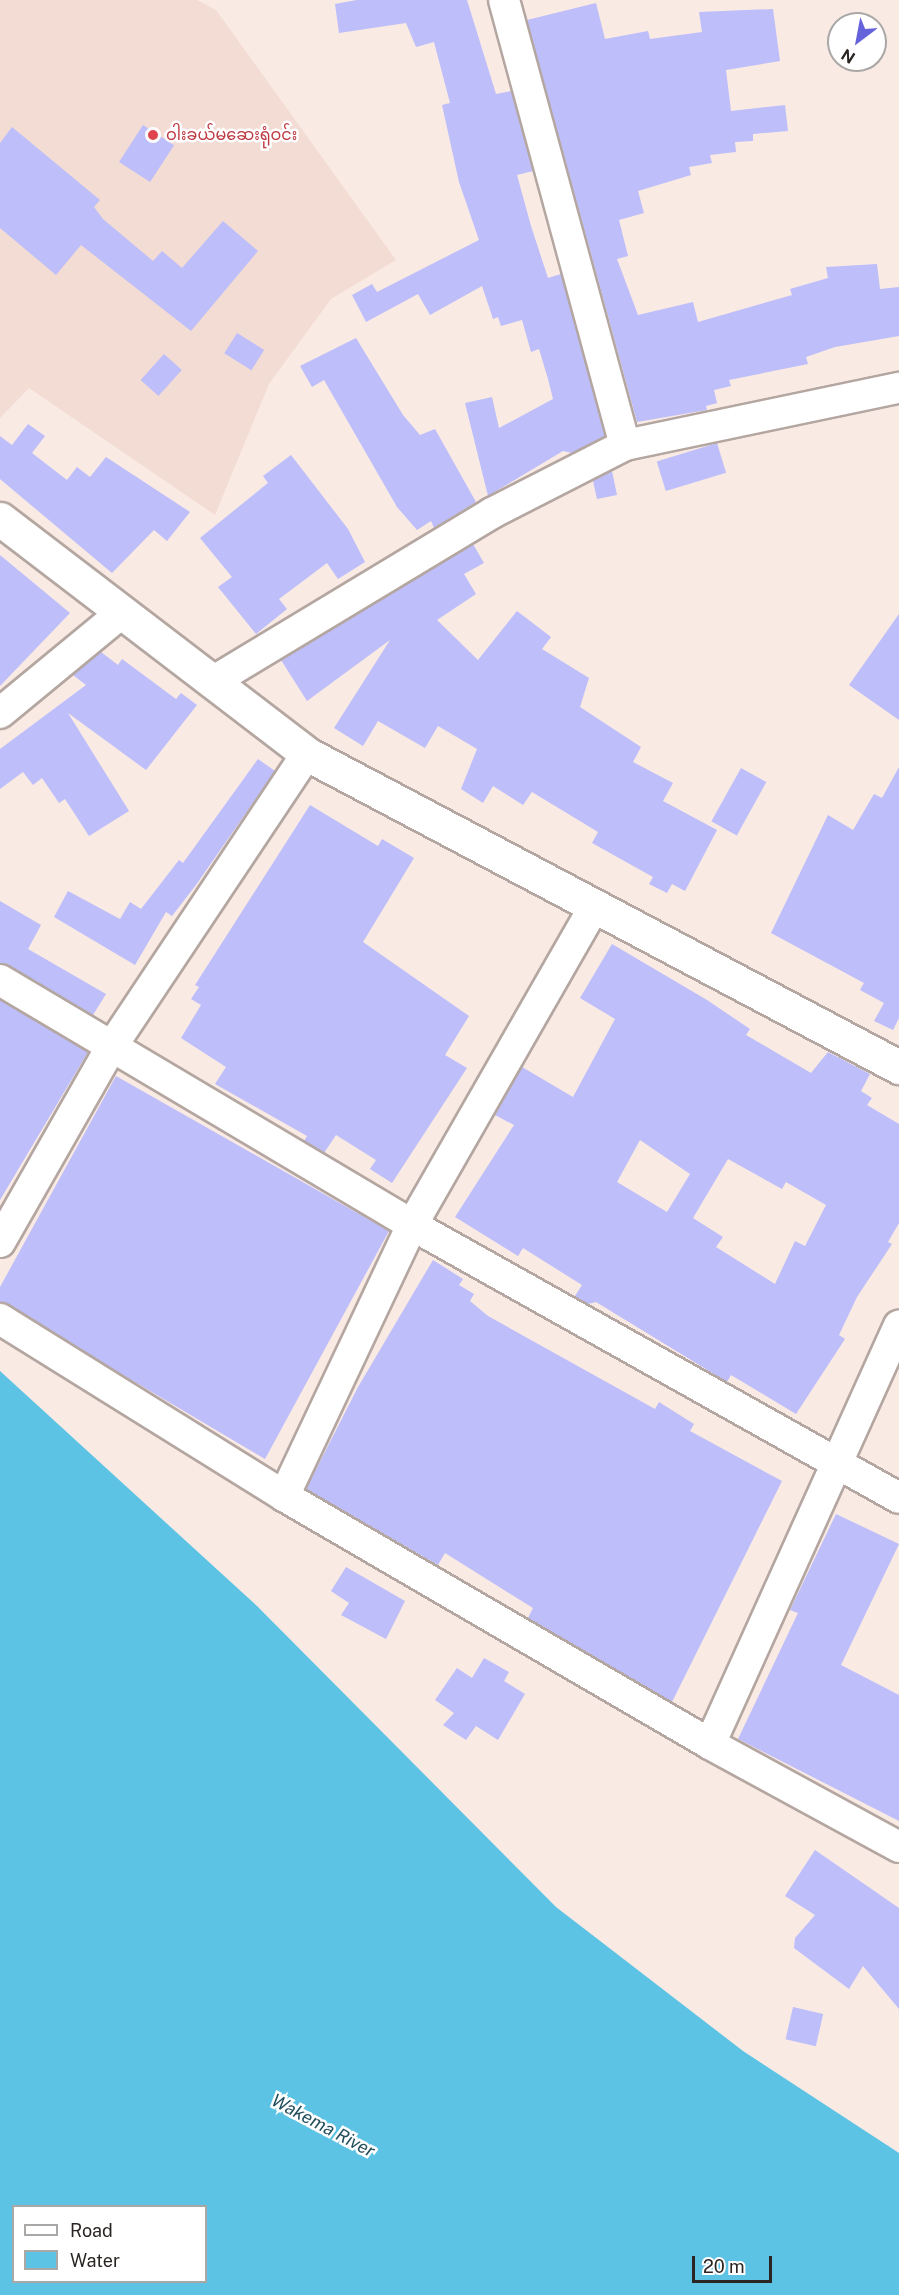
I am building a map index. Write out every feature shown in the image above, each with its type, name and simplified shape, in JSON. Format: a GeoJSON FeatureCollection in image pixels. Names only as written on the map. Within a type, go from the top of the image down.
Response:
{"type":"FeatureCollection","features":[{"type":"Feature","properties":{"kind":"street"},"geometry":{"type":"LineString","coordinates":[[504,0],[625,446]]}},
{"type":"Feature","properties":{"kind":"street"},"geometry":{"type":"LineString","coordinates":[[212,682],[492,513],[625,446],[899,388]]}},
{"type":"Feature","properties":{"kind":"street"},"geometry":{"type":"LineString","coordinates":[[0,519],[120,614],[307,754],[593,909],[899,1067]]}},
{"type":"Feature","properties":{"kind":"street"},"geometry":{"type":"LineString","coordinates":[[0,713],[120,614]]}},
{"type":"Feature","properties":{"kind":"street"},"geometry":{"type":"LineString","coordinates":[[0,1242],[110,1049],[307,754]]}},
{"type":"Feature","properties":{"kind":"street"},"geometry":{"type":"LineString","coordinates":[[284,1496],[412,1225],[593,909]]}},
{"type":"Feature","properties":{"kind":"street"},"geometry":{"type":"LineString","coordinates":[[0,980],[110,1049],[412,1225],[834,1466],[899,1498]]}},
{"type":"Feature","properties":{"kind":"street"},"geometry":{"type":"LineString","coordinates":[[0,1319],[284,1496],[710,1744],[899,1847]]}},
{"type":"Feature","properties":{"kind":"street"},"geometry":{"type":"LineString","coordinates":[[710,1744],[899,1326]]}},
{"type":"Feature","properties":{"kind":"shaded area","name":"ဝါးခယ်မဆေးရုံဝင်း"},"geometry":{"type":"Polygon","coordinates":[[[0,0],[197,0],[216,10],[396,260],[331,299],[269,384],[215,515],[29,388],[0,418],[0,0]]]}},
{"type":"Feature","properties":{"kind":"water","name":"Wakema River"},"geometry":{"type":"Polygon","coordinates":[[[0,1371],[257,1606],[556,1907],[743,2051],[899,2153],[899,2295],[0,2295],[0,1371]]]}},
{"type":"Feature","properties":{"kind":"building"},"geometry":{"type":"Polygon","coordinates":[[[357,0],[467,0],[496,94],[511,91],[533,171],[517,175],[548,278],[561,274],[605,436],[572,453],[563,451],[488,496],[465,403],[492,397],[499,428],[553,399],[548,379],[539,349],[531,352],[522,320],[501,326],[498,317],[493,319],[482,286],[430,315],[418,294],[366,322],[352,295],[372,284],[377,292],[479,240],[459,182],[442,105],[450,103],[434,42],[416,47],[406,23],[339,33],[335,4],[357,0]]]}},
{"type":"Feature","properties":{"kind":"building"},"geometry":{"type":"Polygon","coordinates":[[[596,3],[605,39],[648,31],[650,39],[702,32],[699,12],[773,9],[780,61],[726,70],[731,111],[785,105],[788,131],[753,134],[753,141],[735,142],[736,152],[710,155],[712,163],[689,167],[691,175],[638,191],[644,213],[619,220],[628,256],[617,259],[638,315],[693,302],[698,322],[792,295],[790,289],[828,278],[826,267],[877,264],[880,289],[899,287],[899,336],[835,347],[806,357],[808,364],[729,380],[731,386],[714,390],[717,403],[706,406],[707,410],[637,422],[527,20],[596,3]]]}},
{"type":"Feature","properties":{"kind":"building"},"geometry":{"type":"Polygon","coordinates":[[[143,125],[174,145],[150,182],[119,162],[143,125]]]}},
{"type":"Feature","properties":{"kind":"building"},"geometry":{"type":"Polygon","coordinates":[[[12,127],[100,200],[94,207],[103,219],[153,261],[162,251],[182,268],[223,221],[258,251],[191,331],[81,245],[56,275],[0,228],[0,143],[12,127]]]}},
{"type":"Feature","properties":{"kind":"building"},"geometry":{"type":"Polygon","coordinates":[[[237,333],[264,350],[251,370],[224,353],[237,333]]]}},
{"type":"Feature","properties":{"kind":"building"},"geometry":{"type":"Polygon","coordinates":[[[356,338],[403,415],[420,435],[435,429],[476,502],[434,528],[431,521],[417,530],[397,507],[324,380],[312,387],[300,366],[356,338]]]}},
{"type":"Feature","properties":{"kind":"building"},"geometry":{"type":"Polygon","coordinates":[[[164,354],[182,370],[158,396],[141,380],[164,354]]]}},
{"type":"Feature","properties":{"kind":"building"},"geometry":{"type":"Polygon","coordinates":[[[28,424],[45,436],[32,453],[67,480],[77,467],[90,477],[106,457],[190,512],[167,541],[154,530],[112,573],[0,479],[0,436],[12,445],[28,424]]]}},
{"type":"Feature","properties":{"kind":"building"},"geometry":{"type":"Polygon","coordinates":[[[717,443],[726,473],[666,491],[657,461],[717,443]]]}},
{"type":"Feature","properties":{"kind":"building"},"geometry":{"type":"Polygon","coordinates":[[[291,455],[348,529],[365,562],[338,579],[327,563],[279,599],[287,609],[256,634],[218,587],[232,577],[200,538],[268,483],[263,476],[291,455]]]}},
{"type":"Feature","properties":{"kind":"building"},"geometry":{"type":"Polygon","coordinates":[[[612,471],[617,495],[597,499],[593,481],[612,471]]]}},
{"type":"Feature","properties":{"kind":"building"},"geometry":{"type":"Polygon","coordinates":[[[473,544],[484,563],[464,574],[476,594],[437,620],[478,660],[517,611],[551,637],[542,649],[589,678],[580,707],[641,747],[633,762],[673,783],[663,801],[717,830],[685,891],[672,884],[667,893],[649,884],[653,877],[592,843],[598,832],[532,792],[523,805],[493,786],[483,803],[461,789],[477,749],[438,726],[425,748],[378,721],[363,746],[334,728],[390,640],[307,701],[281,660],[473,544]]]}},
{"type":"Feature","properties":{"kind":"building"},"geometry":{"type":"Polygon","coordinates":[[[0,555],[70,613],[0,686],[0,555]]]}},
{"type":"Feature","properties":{"kind":"building"},"geometry":{"type":"Polygon","coordinates":[[[899,614],[899,720],[849,685],[899,614]]]}},
{"type":"Feature","properties":{"kind":"building"},"geometry":{"type":"Polygon","coordinates":[[[101,652],[118,665],[122,659],[176,699],[181,693],[197,705],[146,770],[68,713],[129,811],[89,836],[65,799],[59,803],[42,778],[33,785],[23,772],[0,789],[0,749],[86,685],[73,675],[101,652]]]}},
{"type":"Feature","properties":{"kind":"building"},"geometry":{"type":"Polygon","coordinates":[[[258,759],[275,771],[196,885],[172,916],[166,912],[135,965],[54,917],[68,891],[120,919],[130,902],[141,909],[179,860],[183,863],[258,759]]]}},
{"type":"Feature","properties":{"kind":"building"},"geometry":{"type":"Polygon","coordinates":[[[899,767],[899,1018],[893,1030],[874,1021],[884,1003],[860,990],[864,983],[771,933],[828,815],[853,830],[874,794],[882,798],[899,767]]]}},
{"type":"Feature","properties":{"kind":"building"},"geometry":{"type":"Polygon","coordinates":[[[741,768],[766,782],[737,835],[711,821],[741,768]]]}},
{"type":"Feature","properties":{"kind":"building"},"geometry":{"type":"Polygon","coordinates":[[[310,805],[378,846],[382,839],[414,858],[363,942],[469,1016],[445,1055],[467,1068],[392,1183],[370,1169],[376,1160],[336,1135],[324,1153],[304,1141],[307,1136],[215,1084],[226,1067],[181,1038],[201,1005],[191,999],[199,987],[195,985],[310,805]]]}},
{"type":"Feature","properties":{"kind":"building"},"geometry":{"type":"Polygon","coordinates":[[[0,901],[41,925],[28,949],[106,994],[93,1015],[0,963],[0,901]]]}},
{"type":"Feature","properties":{"kind":"building"},"geometry":{"type":"Polygon","coordinates":[[[612,944],[707,1000],[750,1029],[746,1035],[811,1073],[828,1052],[870,1074],[861,1091],[872,1098],[867,1105],[899,1124],[899,1223],[888,1242],[892,1244],[857,1297],[839,1335],[845,1339],[796,1414],[731,1375],[727,1382],[596,1302],[588,1304],[575,1296],[582,1285],[523,1248],[518,1256],[455,1217],[514,1125],[495,1115],[522,1067],[573,1097],[615,1019],[580,998],[612,944]],[[640,1140],[617,1182],[667,1212],[690,1174],[640,1140]],[[728,1159],[693,1218],[723,1237],[716,1247],[775,1284],[795,1241],[805,1246],[826,1205],[786,1182],[782,1189],[728,1159]]]}},
{"type":"Feature","properties":{"kind":"building"},"geometry":{"type":"Polygon","coordinates":[[[0,1000],[88,1052],[0,1200],[0,1000]]]}},
{"type":"Feature","properties":{"kind":"building"},"geometry":{"type":"Polygon","coordinates":[[[116,1076],[389,1231],[265,1459],[0,1302],[0,1287],[116,1076]]]}},
{"type":"Feature","properties":{"kind":"building"},"geometry":{"type":"Polygon","coordinates":[[[433,1260],[463,1279],[459,1285],[474,1294],[470,1301],[488,1316],[655,1409],[659,1402],[694,1424],[690,1431],[782,1481],[672,1702],[528,1618],[533,1608],[445,1553],[438,1565],[306,1489],[358,1387],[433,1260]]]}},
{"type":"Feature","properties":{"kind":"building"},"geometry":{"type":"Polygon","coordinates":[[[836,1514],[899,1544],[841,1665],[899,1695],[899,1821],[738,1739],[798,1613],[790,1610],[836,1514]]]}},
{"type":"Feature","properties":{"kind":"building"},"geometry":{"type":"Polygon","coordinates":[[[346,1567],[405,1601],[386,1639],[341,1615],[349,1603],[331,1591],[346,1567]]]}},
{"type":"Feature","properties":{"kind":"building"},"geometry":{"type":"Polygon","coordinates":[[[484,1658],[509,1672],[504,1681],[525,1694],[498,1740],[476,1726],[466,1740],[443,1725],[454,1713],[435,1700],[457,1668],[472,1678],[484,1658]]]}},
{"type":"Feature","properties":{"kind":"building"},"geometry":{"type":"Polygon","coordinates":[[[815,1850],[899,1908],[899,2009],[863,1966],[849,1989],[794,1948],[795,1938],[815,1915],[785,1896],[815,1850]]]}},
{"type":"Feature","properties":{"kind":"building"},"geometry":{"type":"Polygon","coordinates":[[[793,2007],[823,2014],[816,2046],[786,2039],[793,2007]]]}},
{"type":"Feature","properties":{"kind":"place","name":"ဝါးခယ်မဆေးရုံဝင်း"},"geometry":{"type":"Point","coordinates":[153,135]}}]}
